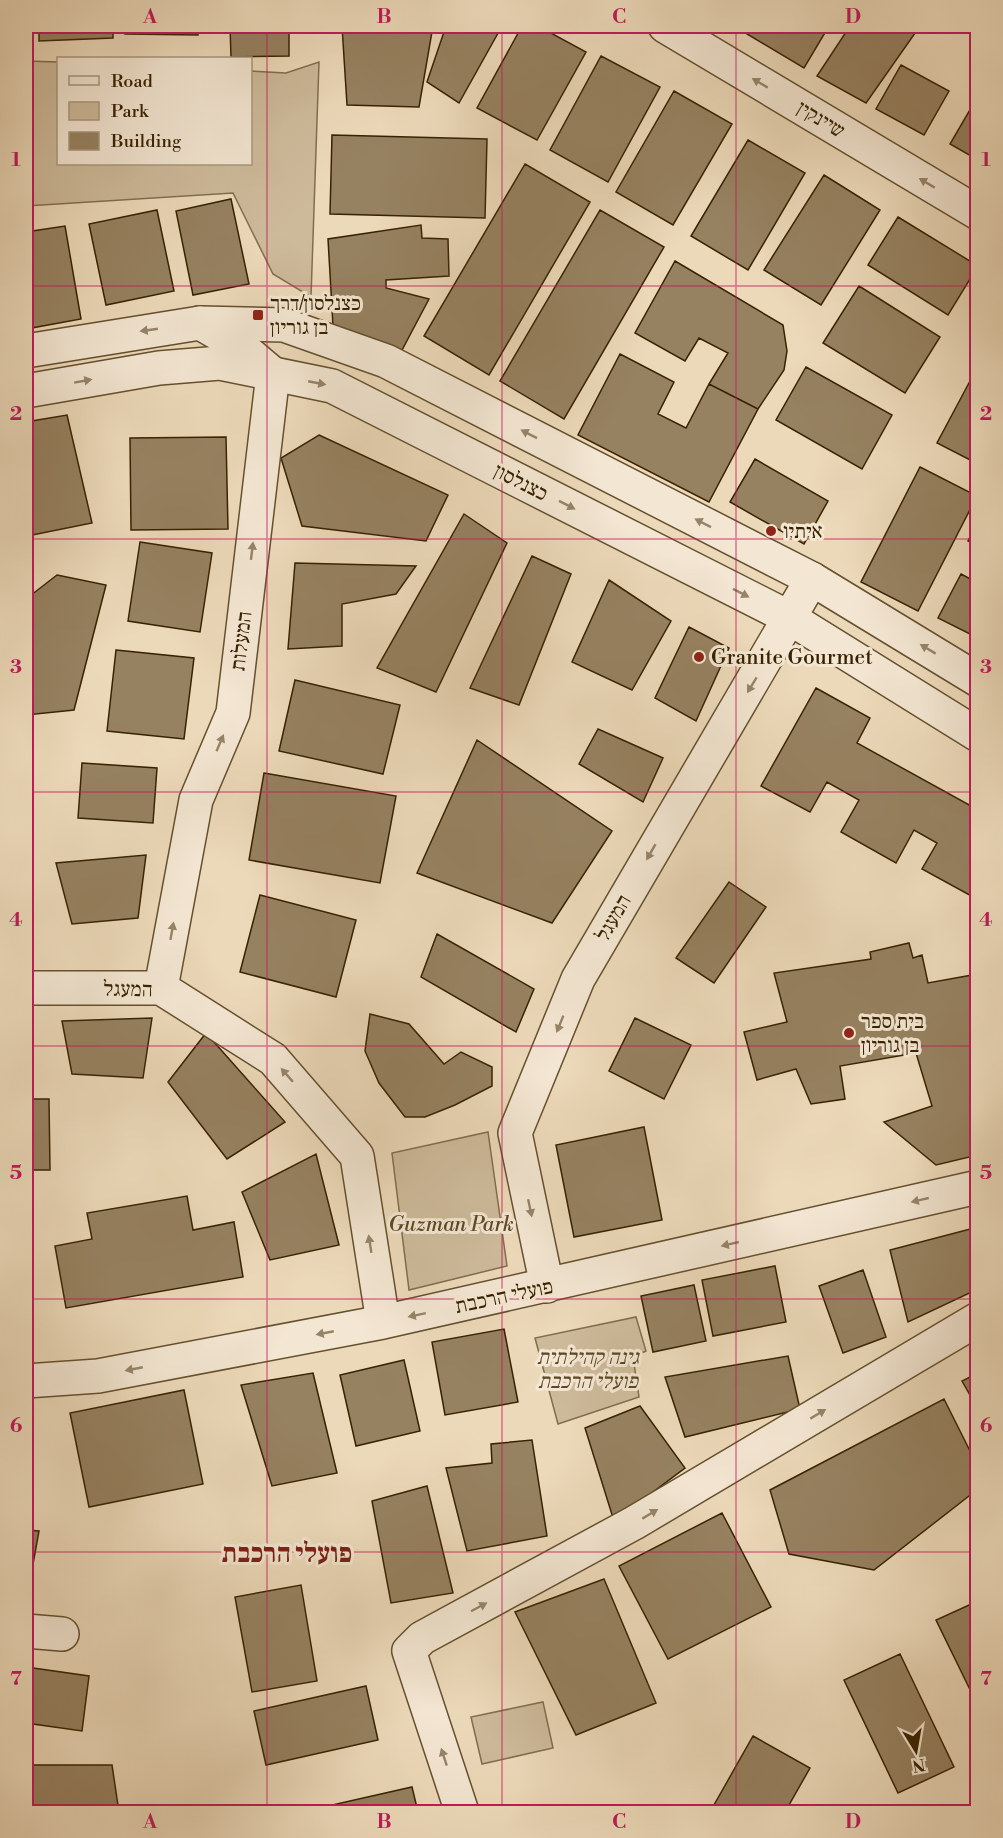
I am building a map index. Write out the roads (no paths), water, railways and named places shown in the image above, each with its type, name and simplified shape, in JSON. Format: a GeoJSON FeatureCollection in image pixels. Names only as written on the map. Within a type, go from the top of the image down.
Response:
{"type":"FeatureCollection","features":[{"type":"Feature","properties":{"kind":"street","name":"שיינקין"},"geometry":{"type":"LineString","coordinates":[[664,26],[978,213]]}},
{"type":"Feature","properties":{"kind":"street"},"geometry":{"type":"LineString","coordinates":[[200,323],[240,345],[273,374]]}},
{"type":"Feature","properties":{"kind":"street"},"geometry":{"type":"LineString","coordinates":[[26,351],[200,323],[284,325],[386,361],[812,579],[978,680]]}},
{"type":"Feature","properties":{"kind":"street","name":"כצנלסון"},"geometry":{"type":"LineString","coordinates":[[26,390],[159,368],[220,363],[332,386],[788,618],[978,735]]}},
{"type":"Feature","properties":{"kind":"street","name":"המעלות"},"geometry":{"type":"LineString","coordinates":[[161,988],[196,800],[233,713],[273,374]]}},
{"type":"Feature","properties":{"kind":"street","name":"המעגל"},"geometry":{"type":"LineString","coordinates":[[547,1286],[515,1133],[578,979],[812,579]]}},
{"type":"Feature","properties":{"kind":"street","name":"המעגל"},"geometry":{"type":"LineString","coordinates":[[26,988],[161,988],[273,1059],[357,1156],[383,1322]]}},
{"type":"Feature","properties":{"kind":"street","name":"פועלי הרכבת"},"geometry":{"type":"LineString","coordinates":[[26,1381],[98,1376],[383,1322],[978,1187]]}},
{"type":"Feature","properties":{"kind":"street"},"geometry":{"type":"LineString","coordinates":[[462,1812],[409,1651],[422,1638],[634,1523],[978,1319]]}},
{"type":"Feature","properties":{"kind":"street"},"geometry":{"type":"LineString","coordinates":[[26,1631],[62,1634]]}},
{"type":"Feature","properties":{"kind":"place","name":"כצנלסון/דרך בן גוריון"},"geometry":{"type":"Point","coordinates":[258,315]}},
{"type":"Feature","properties":{"kind":"place","name":"איתיו"},"geometry":{"type":"Point","coordinates":[771,531]}},
{"type":"Feature","properties":{"kind":"place","name":"Granite Gourmet"},"geometry":{"type":"Point","coordinates":[699,657]}},
{"type":"Feature","properties":{"kind":"place","name":"בית ספר בן גוריון"},"geometry":{"type":"Point","coordinates":[849,1033]}},
{"type":"Feature","properties":{"kind":"district","name":"פועלי הרכבת"},"geometry":{"type":"Point","coordinates":[287,1553]}},
{"type":"Feature","properties":{"kind":"park label","name":"Guzman Park"},"geometry":{"type":"Point","coordinates":[451,1224]}},
{"type":"Feature","properties":{"kind":"park label","name":"גינה קהילתית פועלי הרכבת"},"geometry":{"type":"Point","coordinates":[588,1369]}}]}
